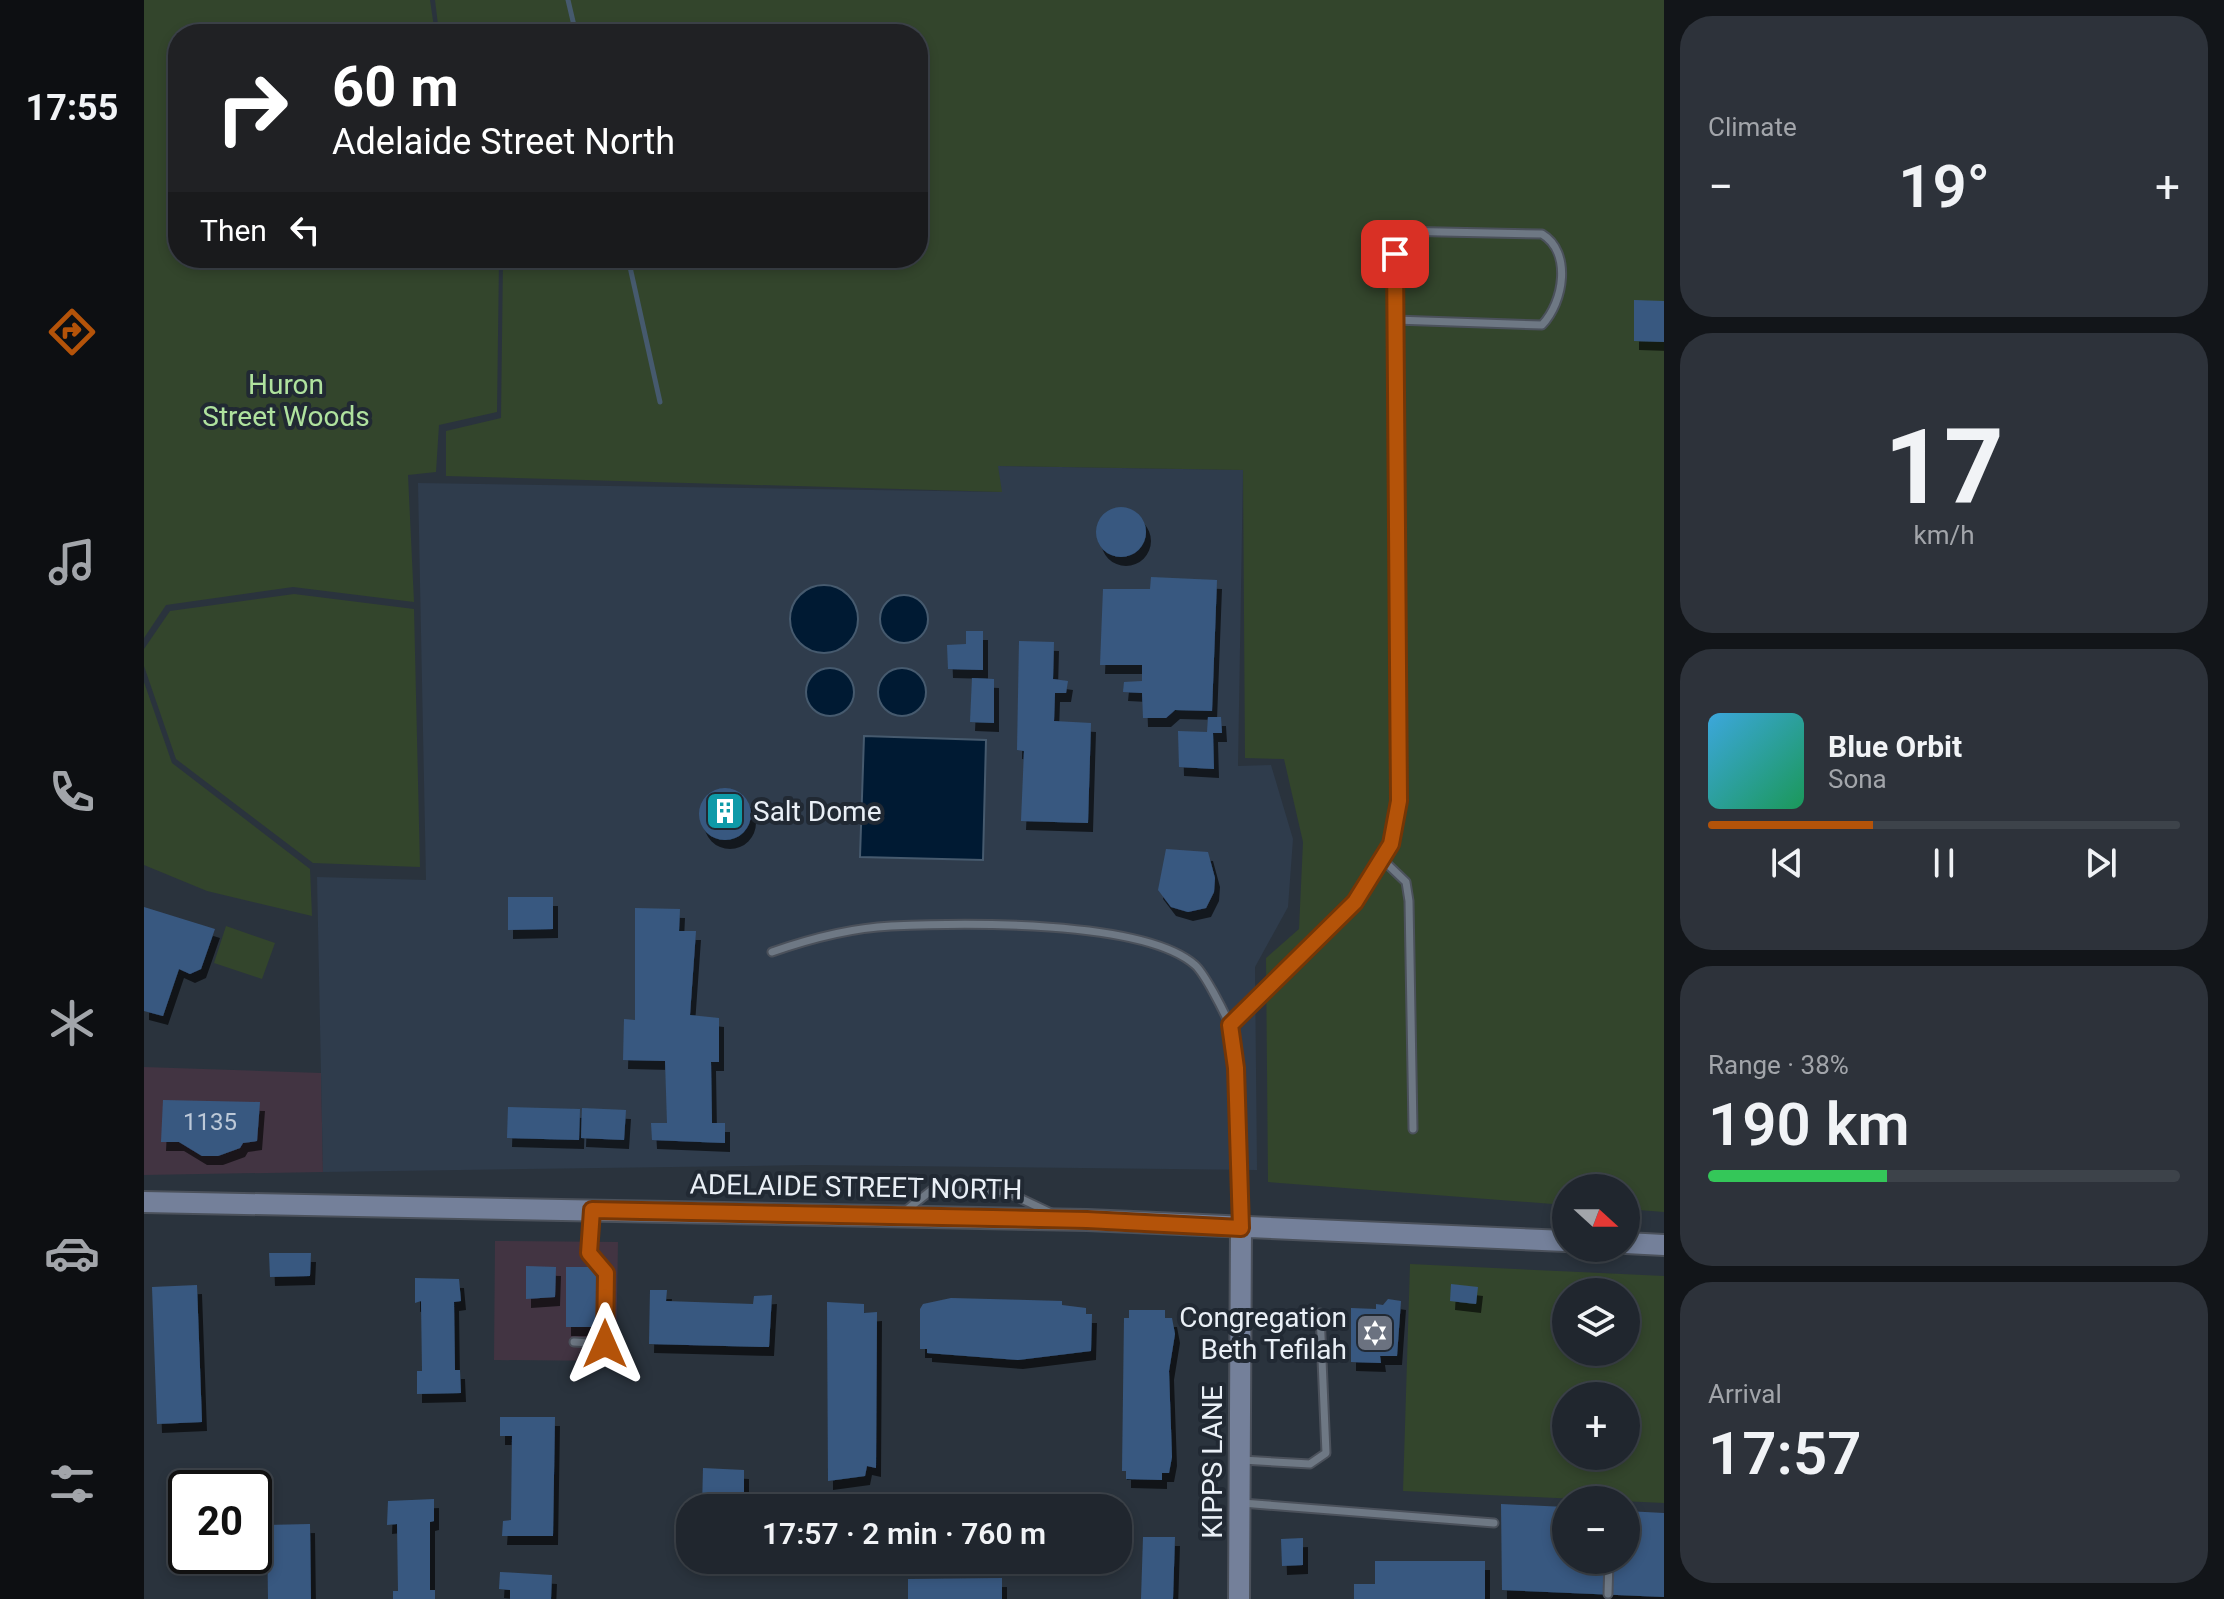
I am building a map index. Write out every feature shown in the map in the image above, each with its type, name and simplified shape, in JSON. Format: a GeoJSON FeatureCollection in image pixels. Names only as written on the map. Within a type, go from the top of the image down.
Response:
{"type":"FeatureCollection","features":[{"type":"Feature","properties":{"kind":"main road","name":"ADELAIDE STREET NORTH"},"geometry":{"type":"LineString","coordinates":[[144,1202],[1064,1219],[1552,1240]]}},
{"type":"Feature","properties":{"kind":"main road","name":"KIPPS LANE"},"geometry":{"type":"LineString","coordinates":[[1239,1599],[1241,1228]]}},
{"type":"Feature","properties":{"kind":"main road"},"geometry":{"type":"LineString","coordinates":[[1640,1244],[1664,1245]]}},
{"type":"Feature","properties":{"kind":"lane"},"geometry":{"type":"LineString","coordinates":[[1230,1025],[1355,902],[1391,844],[1399,801],[1394,231],[1542,234],[1554,241],[1560,255],[1557,301],[1554,312],[1542,325],[1395,320]]}},
{"type":"Feature","properties":{"kind":"lane"},"geometry":{"type":"LineString","coordinates":[[1382,859],[1406,882],[1409,901],[1413,1129]]}},
{"type":"Feature","properties":{"kind":"lane"},"geometry":{"type":"LineString","coordinates":[[772,952],[806,940],[889,926],[1087,928],[1155,944],[1196,966],[1230,1025],[1236,1068],[1241,1228]]}},
{"type":"Feature","properties":{"kind":"lane"},"geometry":{"type":"LineString","coordinates":[[574,1342],[605,1344],[606,1273],[589,1253],[592,1210]]}},
{"type":"Feature","properties":{"kind":"lane"},"geometry":{"type":"LineString","coordinates":[[1240,1460],[1310,1464],[1326,1453],[1320,1313]]}},
{"type":"Feature","properties":{"kind":"lane"},"geometry":{"type":"LineString","coordinates":[[1240,1503],[1494,1523]]}},
{"type":"Feature","properties":{"kind":"lane"},"geometry":{"type":"LineString","coordinates":[[1608,1594],[1609,1574]]}},
{"type":"Feature","properties":{"kind":"shaded area"},"geometry":{"type":"Polygon","coordinates":[[[997,466],[1243,470],[1238,766],[1271,765],[1293,839],[1288,907],[1255,967],[1257,1170],[809,1165],[323,1172],[317,877],[426,880],[418,483],[1001,492],[997,466]]]}},
{"type":"Feature","properties":{"kind":"shaded area"},"geometry":{"type":"Polygon","coordinates":[[[144,1067],[321,1073],[323,1172],[144,1175],[144,1067]]]}},
{"type":"Feature","properties":{"kind":"shaded area"},"geometry":{"type":"Polygon","coordinates":[[[495,1241],[618,1242],[616,1361],[494,1360],[495,1241]]]}},
{"type":"Feature","properties":{"kind":"green space","name":"Huron Street Woods"},"geometry":{"type":"Polygon","coordinates":[[[144,0],[430,0],[434,24],[168,24],[168,268],[499,268],[497,412],[439,425],[436,472],[408,475],[414,602],[293,587],[166,605],[144,638],[144,0]]]}},
{"type":"Feature","properties":{"kind":"green space"},"geometry":{"type":"Polygon","coordinates":[[[435,0],[1664,0],[1664,1212],[1640,1210],[1640,1174],[1552,1174],[1552,1204],[1268,1182],[1266,958],[1299,929],[1303,842],[1284,759],[1245,758],[1243,470],[998,466],[1002,492],[446,476],[446,431],[501,418],[503,268],[928,268],[928,24],[438,24],[435,0]]]}},
{"type":"Feature","properties":{"kind":"green space"},"geometry":{"type":"Polygon","coordinates":[[[294,594],[414,609],[420,867],[313,863],[176,759],[144,666],[144,649],[170,611],[294,594]]]}},
{"type":"Feature","properties":{"kind":"green space"},"geometry":{"type":"Polygon","coordinates":[[[144,682],[172,763],[310,869],[312,916],[207,891],[144,865],[144,682]]]}},
{"type":"Feature","properties":{"kind":"green space"},"geometry":{"type":"Polygon","coordinates":[[[226,926],[275,943],[262,979],[214,963],[226,926]]]}},
{"type":"Feature","properties":{"kind":"green space"},"geometry":{"type":"Polygon","coordinates":[[[1410,1264],[1664,1276],[1664,1503],[1640,1502],[1640,1486],[1552,1486],[1552,1498],[1403,1491],[1410,1264]]]}},
{"type":"Feature","properties":{"kind":"water"},"geometry":{"type":"Polygon","coordinates":[[[824,585],[848,595],[858,619],[848,643],[824,653],[800,643],[790,619],[800,595],[824,585]]]}},
{"type":"Feature","properties":{"kind":"water"},"geometry":{"type":"Polygon","coordinates":[[[904,595],[921,602],[928,619],[921,636],[904,643],[887,636],[880,619],[887,602],[904,595]]]}},
{"type":"Feature","properties":{"kind":"water"},"geometry":{"type":"Polygon","coordinates":[[[830,668],[847,675],[854,692],[847,709],[830,716],[813,709],[806,692],[813,675],[830,668]]]}},
{"type":"Feature","properties":{"kind":"water"},"geometry":{"type":"Polygon","coordinates":[[[902,668],[911,669],[919,675],[925,683],[925,701],[919,709],[911,715],[902,716],[893,715],[885,709],[879,701],[878,692],[879,683],[885,675],[893,669],[902,668]]]}},
{"type":"Feature","properties":{"kind":"water"},"geometry":{"type":"Polygon","coordinates":[[[864,736],[986,740],[983,860],[860,857],[864,736]]]}},
{"type":"Feature","properties":{"kind":"building"},"geometry":{"type":"Polygon","coordinates":[[[1634,300],[1664,301],[1664,342],[1634,341],[1634,300]]]}},
{"type":"Feature","properties":{"kind":"building"},"geometry":{"type":"Polygon","coordinates":[[[1121,507],[1139,514],[1146,532],[1139,550],[1121,557],[1103,550],[1096,532],[1103,514],[1121,507]]]}},
{"type":"Feature","properties":{"kind":"building"},"geometry":{"type":"Polygon","coordinates":[[[1151,577],[1217,580],[1212,711],[1175,710],[1166,718],[1143,718],[1142,693],[1123,692],[1124,682],[1142,681],[1142,665],[1100,665],[1103,589],[1150,589],[1151,577]]]}},
{"type":"Feature","properties":{"kind":"building"},"geometry":{"type":"Polygon","coordinates":[[[966,631],[983,631],[983,670],[948,669],[947,645],[966,644],[966,631]]]}},
{"type":"Feature","properties":{"kind":"building"},"geometry":{"type":"Polygon","coordinates":[[[1019,641],[1054,642],[1053,679],[1068,681],[1066,693],[1055,693],[1054,721],[1091,723],[1088,823],[1021,821],[1024,751],[1017,750],[1019,641]]]}},
{"type":"Feature","properties":{"kind":"building"},"geometry":{"type":"Polygon","coordinates":[[[972,678],[994,679],[994,723],[970,722],[972,678]]]}},
{"type":"Feature","properties":{"kind":"building"},"geometry":{"type":"Polygon","coordinates":[[[1208,717],[1221,717],[1222,733],[1213,733],[1214,769],[1179,767],[1178,731],[1207,732],[1208,717]]]}},
{"type":"Feature","properties":{"kind":"building","name":"Salt Dome"},"geometry":{"type":"Polygon","coordinates":[[[725,788],[743,796],[751,814],[743,832],[725,840],[707,832],[699,814],[707,796],[725,788]]]}},
{"type":"Feature","properties":{"kind":"building"},"geometry":{"type":"Polygon","coordinates":[[[1166,849],[1208,852],[1215,878],[1214,892],[1206,908],[1188,912],[1171,907],[1158,890],[1166,849]]]}},
{"type":"Feature","properties":{"kind":"building"},"geometry":{"type":"Polygon","coordinates":[[[508,897],[553,897],[553,929],[508,930],[508,897]]]}},
{"type":"Feature","properties":{"kind":"building"},"geometry":{"type":"Polygon","coordinates":[[[144,907],[215,929],[201,969],[190,974],[179,969],[163,1016],[144,1011],[144,907]]]}},
{"type":"Feature","properties":{"kind":"building"},"geometry":{"type":"Polygon","coordinates":[[[635,908],[680,909],[679,931],[696,931],[690,1015],[719,1018],[719,1062],[711,1062],[712,1123],[725,1123],[725,1143],[652,1140],[651,1123],[667,1123],[665,1061],[623,1060],[624,1019],[635,1020],[635,908]]]}},
{"type":"Feature","properties":{"kind":"building"},"geometry":{"type":"Polygon","coordinates":[[[163,1100],[260,1102],[257,1141],[243,1143],[240,1148],[218,1156],[202,1156],[179,1142],[161,1142],[163,1100]]]}},
{"type":"Feature","properties":{"kind":"building"},"geometry":{"type":"Polygon","coordinates":[[[508,1107],[580,1109],[579,1140],[507,1138],[508,1107]]]}},
{"type":"Feature","properties":{"kind":"building"},"geometry":{"type":"Polygon","coordinates":[[[582,1108],[626,1110],[624,1140],[581,1138],[582,1108]]]}},
{"type":"Feature","properties":{"kind":"building"},"geometry":{"type":"Polygon","coordinates":[[[269,1253],[311,1253],[310,1276],[270,1277],[269,1253]]]}},
{"type":"Feature","properties":{"kind":"building"},"geometry":{"type":"Polygon","coordinates":[[[526,1266],[556,1267],[555,1297],[526,1299],[526,1266]]]}},
{"type":"Feature","properties":{"kind":"building"},"geometry":{"type":"Polygon","coordinates":[[[566,1267],[589,1267],[597,1275],[596,1327],[566,1327],[566,1267]]]}},
{"type":"Feature","properties":{"kind":"building"},"geometry":{"type":"Polygon","coordinates":[[[415,1278],[459,1279],[461,1301],[454,1302],[455,1370],[460,1370],[461,1393],[417,1394],[417,1371],[422,1371],[421,1301],[415,1303],[415,1278]]]}},
{"type":"Feature","properties":{"kind":"building"},"geometry":{"type":"Polygon","coordinates":[[[1451,1284],[1478,1287],[1476,1304],[1450,1301],[1451,1284]]]}},
{"type":"Feature","properties":{"kind":"building"},"geometry":{"type":"Polygon","coordinates":[[[197,1285],[202,1422],[157,1424],[152,1287],[197,1285]]]}},
{"type":"Feature","properties":{"kind":"building"},"geometry":{"type":"Polygon","coordinates":[[[650,1290],[667,1290],[666,1301],[753,1304],[754,1296],[772,1295],[769,1347],[649,1344],[650,1290]]]}},
{"type":"Feature","properties":{"kind":"building"},"geometry":{"type":"Polygon","coordinates":[[[951,1298],[1062,1301],[1062,1305],[1086,1308],[1086,1314],[1092,1314],[1091,1351],[1018,1360],[927,1353],[927,1349],[920,1349],[920,1309],[923,1304],[951,1298]]]}},
{"type":"Feature","properties":{"kind":"building","name":"Congregation Beth Tefilah"},"geometry":{"type":"Polygon","coordinates":[[[1388,1299],[1401,1301],[1397,1356],[1380,1356],[1381,1363],[1351,1362],[1351,1308],[1376,1309],[1376,1304],[1383,1305],[1388,1299]]]}},
{"type":"Feature","properties":{"kind":"building"},"geometry":{"type":"Polygon","coordinates":[[[827,1302],[864,1304],[864,1313],[877,1312],[876,1468],[867,1466],[865,1476],[828,1481],[827,1302]]]}},
{"type":"Feature","properties":{"kind":"building"},"geometry":{"type":"Polygon","coordinates":[[[1129,1310],[1165,1310],[1165,1318],[1172,1318],[1175,1334],[1169,1371],[1172,1457],[1169,1473],[1162,1473],[1162,1480],[1126,1479],[1126,1471],[1122,1471],[1124,1318],[1129,1318],[1129,1310]]]}},
{"type":"Feature","properties":{"kind":"building"},"geometry":{"type":"Polygon","coordinates":[[[500,1417],[555,1417],[553,1536],[502,1536],[503,1521],[511,1520],[512,1436],[500,1436],[500,1417]]]}},
{"type":"Feature","properties":{"kind":"building"},"geometry":{"type":"Polygon","coordinates":[[[703,1468],[744,1470],[744,1494],[702,1494],[703,1468]]]}},
{"type":"Feature","properties":{"kind":"building"},"geometry":{"type":"Polygon","coordinates":[[[434,1499],[434,1521],[430,1522],[430,1590],[435,1590],[435,1599],[393,1599],[393,1591],[398,1591],[397,1524],[387,1525],[388,1501],[434,1499]]]}},
{"type":"Feature","properties":{"kind":"building"},"geometry":{"type":"Polygon","coordinates":[[[1501,1504],[1552,1506],[1552,1574],[1640,1574],[1640,1512],[1664,1513],[1664,1597],[1502,1590],[1501,1504]]]}},
{"type":"Feature","properties":{"kind":"building"},"geometry":{"type":"Polygon","coordinates":[[[310,1524],[311,1599],[268,1599],[268,1574],[272,1574],[272,1525],[310,1524]]]}},
{"type":"Feature","properties":{"kind":"building"},"geometry":{"type":"Polygon","coordinates":[[[1143,1537],[1175,1537],[1173,1599],[1141,1599],[1143,1537]]]}},
{"type":"Feature","properties":{"kind":"building"},"geometry":{"type":"Polygon","coordinates":[[[1303,1538],[1303,1565],[1282,1566],[1281,1539],[1303,1538]]]}},
{"type":"Feature","properties":{"kind":"building"},"geometry":{"type":"Polygon","coordinates":[[[1375,1561],[1485,1561],[1485,1599],[1354,1599],[1354,1584],[1375,1584],[1375,1561]]]}},
{"type":"Feature","properties":{"kind":"building"},"geometry":{"type":"Polygon","coordinates":[[[500,1572],[552,1575],[551,1599],[510,1599],[510,1590],[499,1589],[500,1572]]]}},
{"type":"Feature","properties":{"kind":"building"},"geometry":{"type":"Polygon","coordinates":[[[1002,1578],[1002,1599],[908,1599],[908,1579],[1002,1578]]]}},
{"type":"Feature","properties":{"kind":"waterway"},"geometry":{"type":"LineString","coordinates":[[568,0],[574,24]]}},
{"type":"Feature","properties":{"kind":"waterway"},"geometry":{"type":"LineString","coordinates":[[630,268],[660,402]]}},
{"type":"Feature","properties":{"kind":"place","name":"Salt Dome"},"geometry":{"type":"Point","coordinates":[725,811]}},
{"type":"Feature","properties":{"kind":"place","name":"Congregation Beth Tefilah"},"geometry":{"type":"Point","coordinates":[1375,1333]}},
{"type":"Feature","properties":{"kind":"route"},"geometry":{"type":"LineString","coordinates":[[605,1344],[606,1273],[589,1253],[592,1210],[1087,1220],[1241,1228],[1236,1068],[1230,1025],[1355,902],[1391,844],[1399,801],[1395,254]]}}]}
